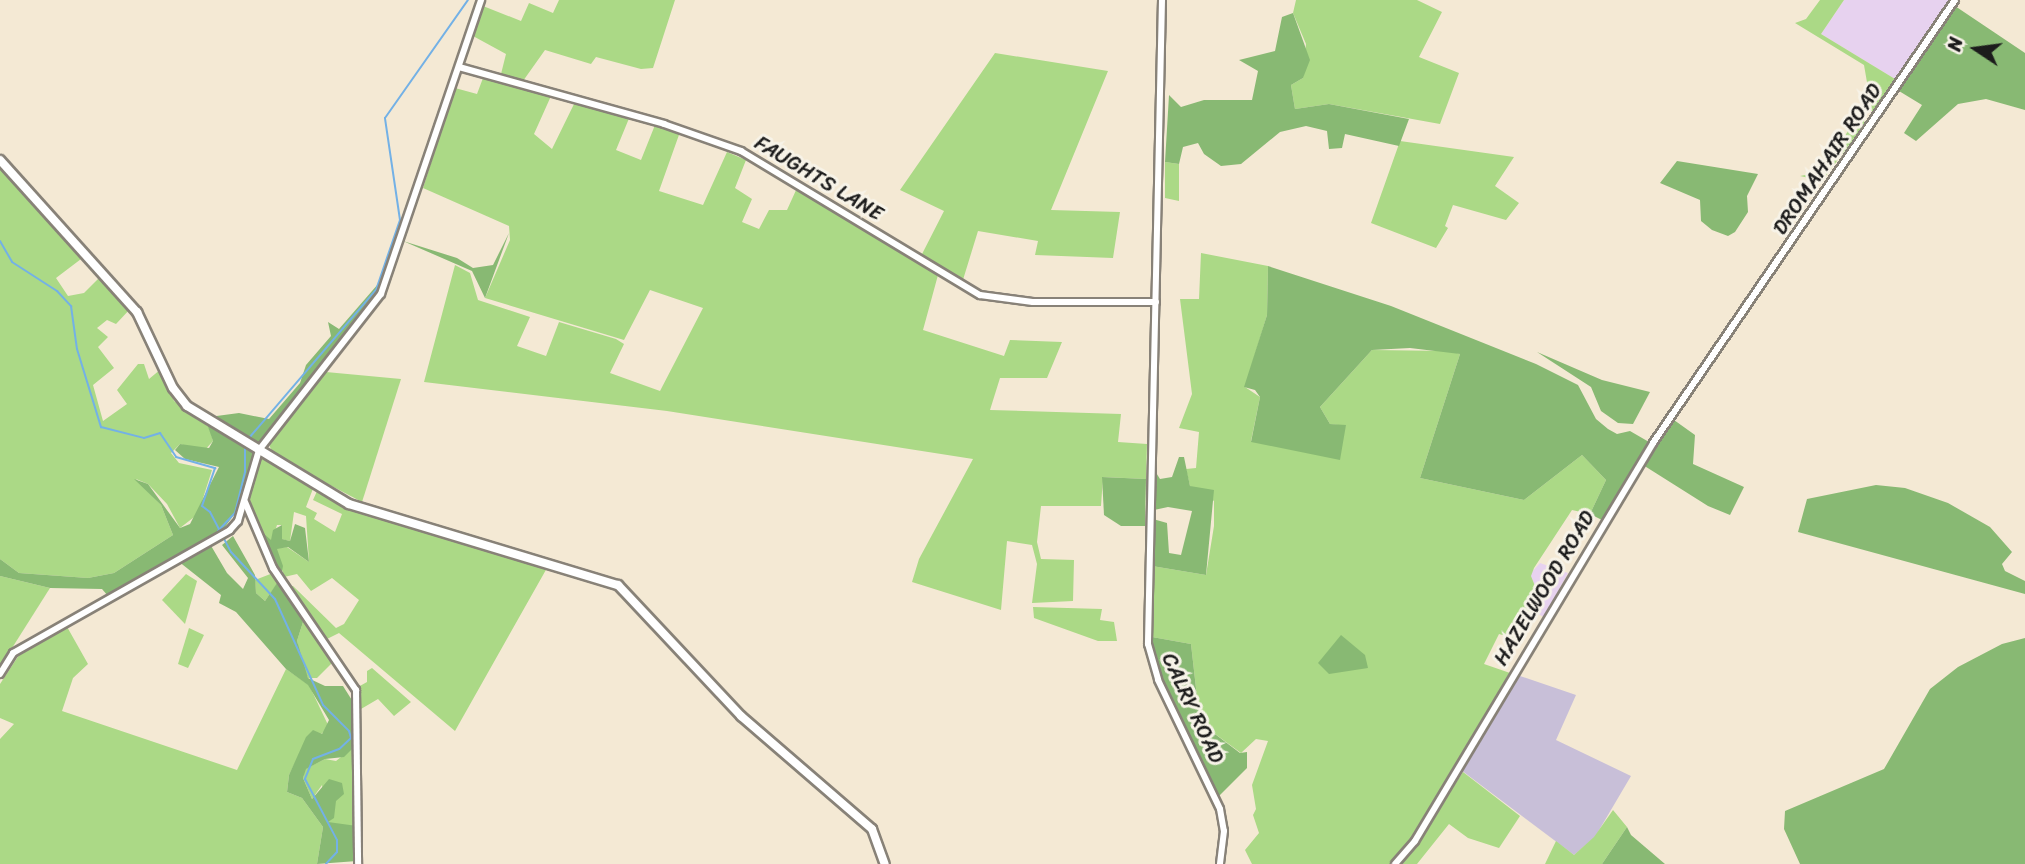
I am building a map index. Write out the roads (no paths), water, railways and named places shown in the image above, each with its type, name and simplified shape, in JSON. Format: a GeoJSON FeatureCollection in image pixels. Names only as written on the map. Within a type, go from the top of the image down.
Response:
{"type":"FeatureCollection","features":[{"type":"Feature","properties":{"kind":"highway"},"geometry":{"type":"LineString","coordinates":[[0,160],[134,307],[180,399],[349,504],[618,585],[741,716],[872,830],[885,864]]}},
{"type":"Feature","properties":{"kind":"street"},"geometry":{"type":"LineString","coordinates":[[0,674],[13,653],[224,533],[238,521],[259,450],[381,294],[481,0]]}},
{"type":"Feature","properties":{"kind":"street","name":"CALRY ROAD"},"geometry":{"type":"LineString","coordinates":[[1162,0],[1149,655],[1222,812],[1220,864]]}},
{"type":"Feature","properties":{"kind":"street","name":"DROMAHAIR ROAD"},"geometry":{"type":"LineString","coordinates":[[1729,333],[1954,2]]}},
{"type":"Feature","properties":{"kind":"street","name":"FAUGHTS LANE"},"geometry":{"type":"LineString","coordinates":[[459,67],[664,124],[741,150],[980,295],[1033,302],[1156,302]]}},
{"type":"Feature","properties":{"kind":"street","name":"HAZELWOOD ROAD"},"geometry":{"type":"LineString","coordinates":[[1395,864],[1415,841],[1616,500],[1729,333]]}},
{"type":"Feature","properties":{"kind":"street"},"geometry":{"type":"LineString","coordinates":[[245,502],[272,568],[347,671],[356,690],[359,864]]}},
{"type":"Feature","properties":{"kind":"waterway"},"geometry":{"type":"LineString","coordinates":[[249,438],[376,290],[400,220],[385,118],[468,0]]}},
{"type":"Feature","properties":{"kind":"waterway"},"geometry":{"type":"LineString","coordinates":[[0,241],[12,262],[57,291],[71,306],[77,349],[101,427],[144,438],[160,433],[176,457],[215,468],[202,506],[210,512],[231,552],[275,599],[323,705],[349,731],[351,738],[339,749],[313,759],[305,779],[337,840],[337,852],[326,864]]}},
{"type":"Feature","properties":{"kind":"waterway"},"geometry":{"type":"LineString","coordinates":[[218,531],[235,513],[245,472],[245,446]]}}]}
